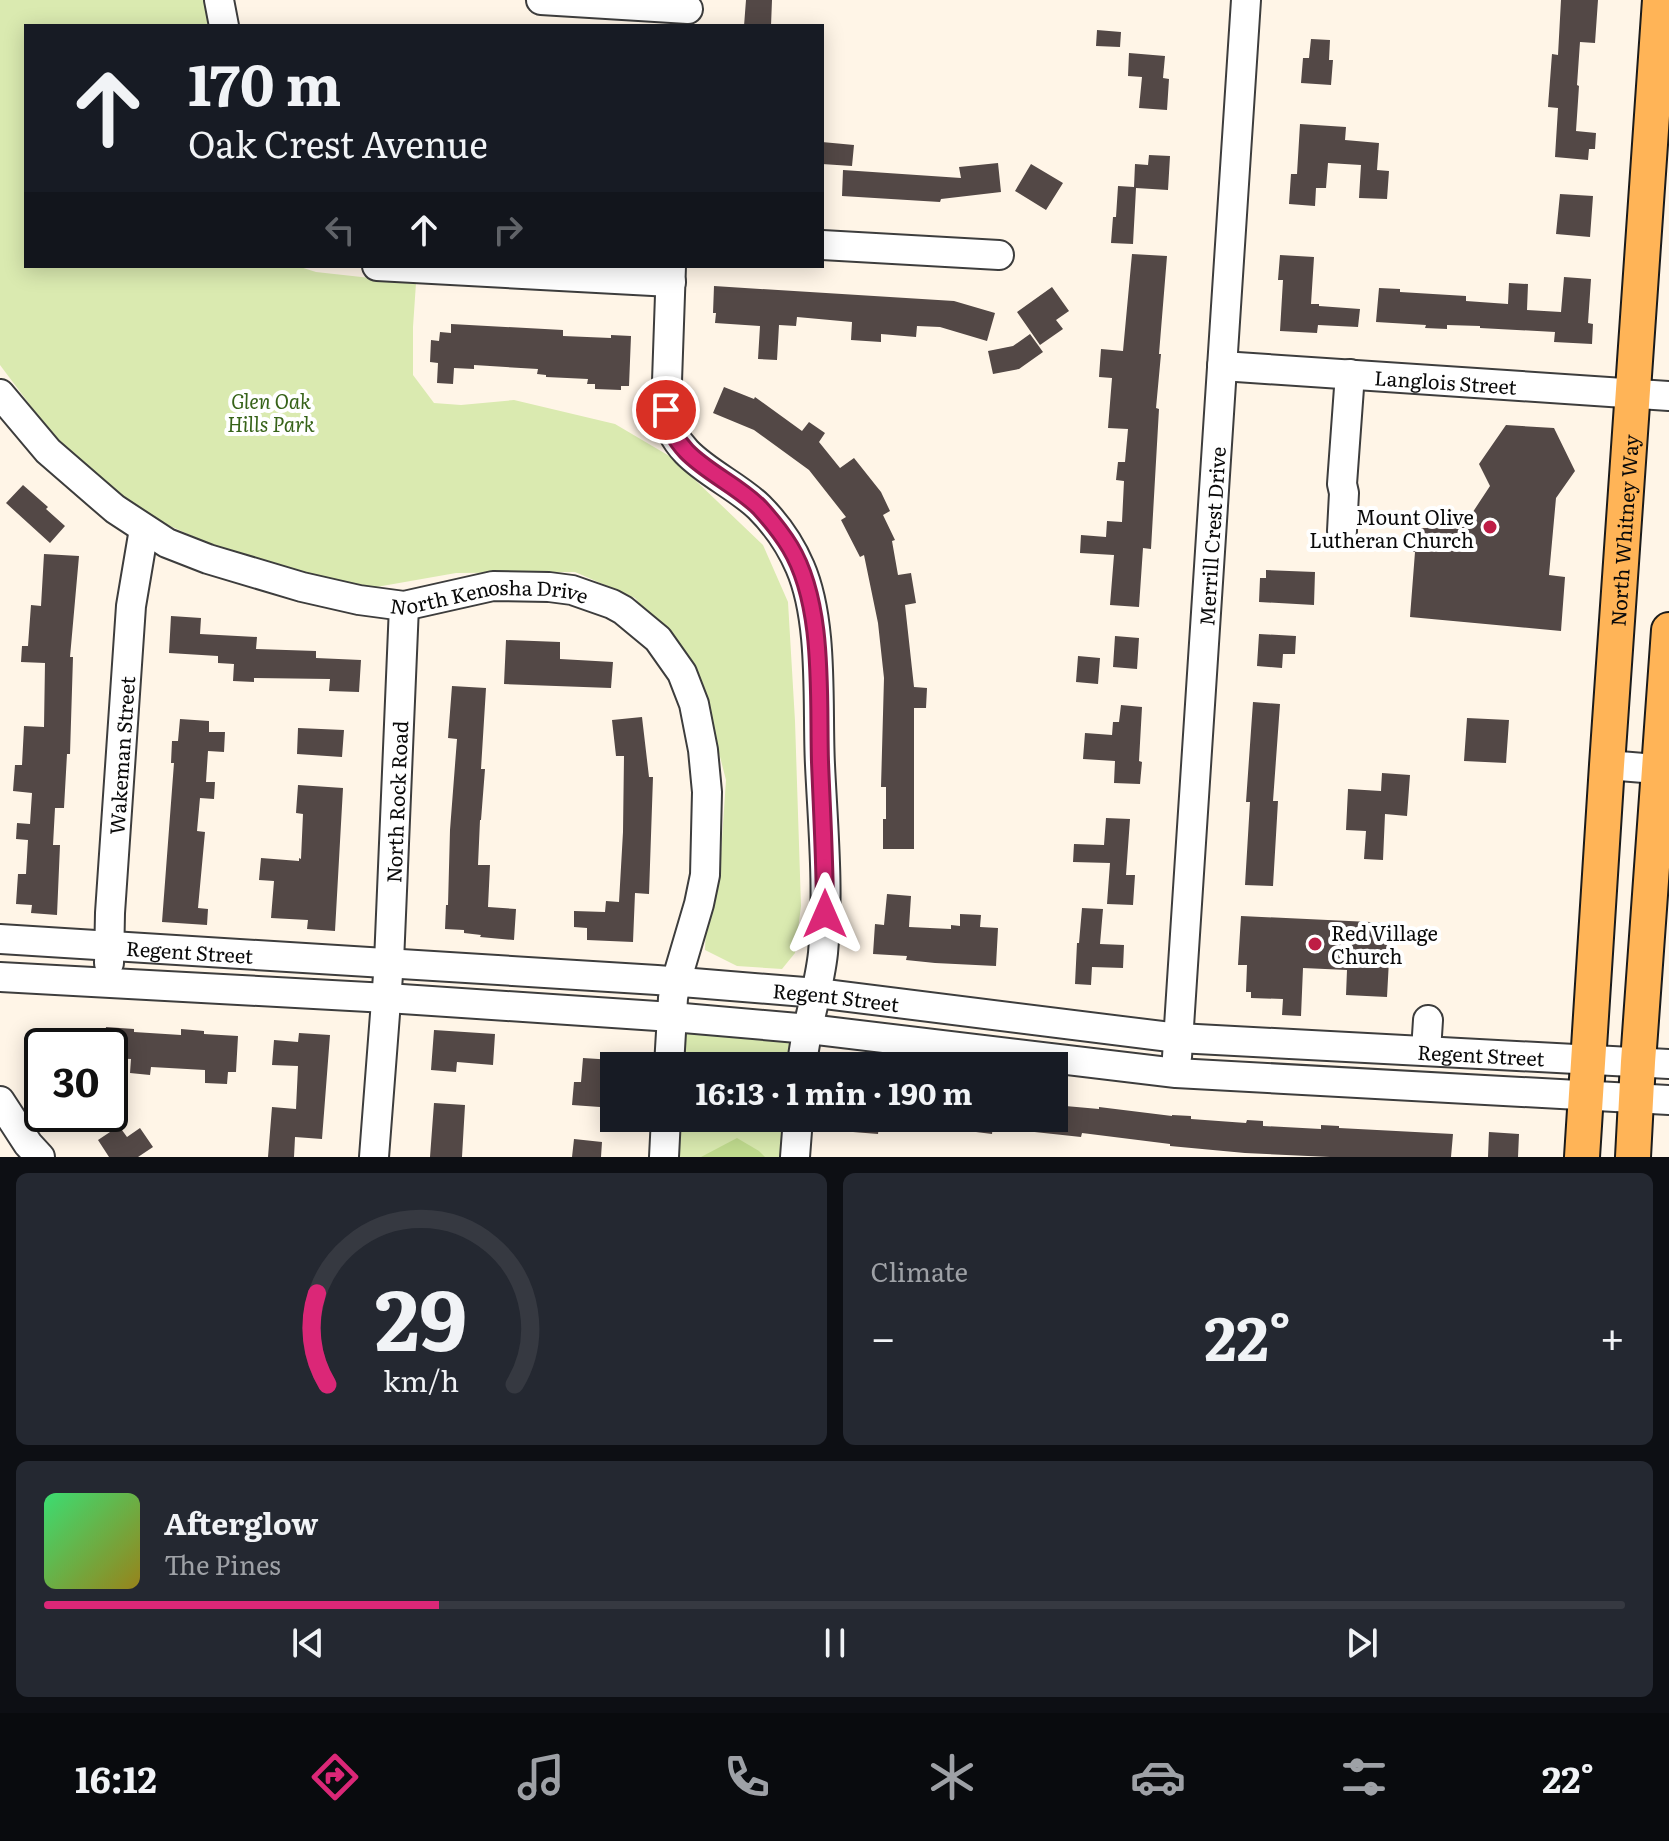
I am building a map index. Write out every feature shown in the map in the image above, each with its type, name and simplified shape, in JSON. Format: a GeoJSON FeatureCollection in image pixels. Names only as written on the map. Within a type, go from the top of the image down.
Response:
{"type":"FeatureCollection","features":[{"type":"Feature","properties":{"kind":"main road","name":"North Whitney Way"},"geometry":{"type":"LineString","coordinates":[[1582,1157],[1660,0]]}},
{"type":"Feature","properties":{"kind":"main road"},"geometry":{"type":"LineString","coordinates":[[1633,1157],[1653,1099],[1669,630]]}},
{"type":"Feature","properties":{"kind":"street"},"geometry":{"type":"LineString","coordinates":[[219,0],[224,24]]}},
{"type":"Feature","properties":{"kind":"street"},"geometry":{"type":"LineString","coordinates":[[541,0],[687,12]]}},
{"type":"Feature","properties":{"kind":"street","name":"Merrill Crest Drive"},"geometry":{"type":"LineString","coordinates":[[1176,1073],[1196,893],[1222,366],[1246,0]]}},
{"type":"Feature","properties":{"kind":"street"},"geometry":{"type":"LineString","coordinates":[[824,245],[999,255]]}},
{"type":"Feature","properties":{"kind":"street"},"geometry":{"type":"LineString","coordinates":[[450,268],[671,274],[667,424],[677,442],[698,463],[759,507],[789,546],[801,569],[814,618],[826,876],[823,952],[804,1052]]}},
{"type":"Feature","properties":{"kind":"street","name":"Langlois Street"},"geometry":{"type":"LineString","coordinates":[[1222,366],[1669,396]]}},
{"type":"Feature","properties":{"kind":"street"},"geometry":{"type":"LineString","coordinates":[[1342,531],[1350,374]]}},
{"type":"Feature","properties":{"kind":"street","name":"North Kenosha Drive"},"geometry":{"type":"LineString","coordinates":[[0,394],[48,451],[115,509],[167,543],[245,572],[359,600],[404,606],[493,586],[572,590],[623,610],[658,639],[682,673],[694,704],[707,792],[705,875],[674,999],[670,1052]]}},
{"type":"Feature","properties":{"kind":"street","name":"Wakeman Street"},"geometry":{"type":"LineString","coordinates":[[108,984],[131,606],[144,529]]}},
{"type":"Feature","properties":{"kind":"street","name":"North Rock Road"},"geometry":{"type":"LineString","coordinates":[[374,1157],[389,962],[404,606]]}},
{"type":"Feature","properties":{"kind":"street"},"geometry":{"type":"LineString","coordinates":[[1607,765],[1664,769]]}},
{"type":"Feature","properties":{"kind":"street","name":"Regent Street"},"geometry":{"type":"LineString","coordinates":[[0,939],[389,962],[674,999],[809,1029],[1176,1073],[1653,1099]]}},
{"type":"Feature","properties":{"kind":"street","name":"Regent Street"},"geometry":{"type":"LineString","coordinates":[[0,977],[387,998],[674,999],[817,993],[1178,1038],[1653,1063]]}},
{"type":"Feature","properties":{"kind":"street"},"geometry":{"type":"LineString","coordinates":[[1426,1051],[1428,1020]]}},
{"type":"Feature","properties":{"kind":"street"},"geometry":{"type":"LineString","coordinates":[[0,1101],[40,1157]]}},
{"type":"Feature","properties":{"kind":"street"},"geometry":{"type":"LineString","coordinates":[[664,1157],[665,1132]]}},
{"type":"Feature","properties":{"kind":"street"},"geometry":{"type":"LineString","coordinates":[[795,1157],[797,1132]]}},
{"type":"Feature","properties":{"kind":"green space","name":"Glen Oak Hills Park"},"geometry":{"type":"Polygon","coordinates":[[[0,0],[206,0],[212,24],[24,24],[24,268],[303,268],[416,283],[413,375],[434,403],[461,405],[514,400],[615,424],[671,457],[763,545],[788,602],[801,906],[795,953],[782,969],[737,966],[705,950],[706,923],[719,883],[726,780],[699,676],[635,598],[575,572],[456,573],[365,589],[252,563],[148,516],[69,457],[0,365],[0,0]]]}},
{"type":"Feature","properties":{"kind":"green space"},"geometry":{"type":"Polygon","coordinates":[[[672,1017],[809,1029],[805,1052],[670,1052],[672,1017]]]}},
{"type":"Feature","properties":{"kind":"green space"},"geometry":{"type":"Polygon","coordinates":[[[665,1132],[797,1132],[795,1157],[664,1157],[665,1132]]]}},
{"type":"Feature","properties":{"kind":"green space"},"geometry":{"type":"Polygon","coordinates":[[[737,1138],[765,1157],[701,1157],[737,1138]]]}},
{"type":"Feature","properties":{"kind":"building"},"geometry":{"type":"Polygon","coordinates":[[[746,0],[772,0],[771,24],[744,24],[746,0]]]}},
{"type":"Feature","properties":{"kind":"building"},"geometry":{"type":"Polygon","coordinates":[[[1561,0],[1598,0],[1595,43],[1580,42],[1577,85],[1576,131],[1596,133],[1595,149],[1589,149],[1588,160],[1555,157],[1558,108],[1548,107],[1552,54],[1558,55],[1561,0]]]}},
{"type":"Feature","properties":{"kind":"building"},"geometry":{"type":"Polygon","coordinates":[[[1097,30],[1121,32],[1120,47],[1096,46],[1097,30]]]}},
{"type":"Feature","properties":{"kind":"building"},"geometry":{"type":"Polygon","coordinates":[[[1311,39],[1330,40],[1329,60],[1333,60],[1331,85],[1301,83],[1303,58],[1309,58],[1311,39]]]}},
{"type":"Feature","properties":{"kind":"building"},"geometry":{"type":"Polygon","coordinates":[[[1129,53],[1165,56],[1163,78],[1169,79],[1167,110],[1139,108],[1142,77],[1128,76],[1129,53]]]}},
{"type":"Feature","properties":{"kind":"building"},"geometry":{"type":"Polygon","coordinates":[[[1300,124],[1346,127],[1345,140],[1379,143],[1377,170],[1389,171],[1387,199],[1359,198],[1361,165],[1328,163],[1326,188],[1316,188],[1315,206],[1289,204],[1291,174],[1297,174],[1300,124]]]}},
{"type":"Feature","properties":{"kind":"building"},"geometry":{"type":"Polygon","coordinates":[[[824,142],[854,145],[852,166],[824,164],[824,142]]]}},
{"type":"Feature","properties":{"kind":"building"},"geometry":{"type":"Polygon","coordinates":[[[1149,155],[1170,156],[1168,190],[1136,188],[1133,244],[1111,243],[1118,186],[1134,187],[1135,164],[1148,165],[1149,155]]]}},
{"type":"Feature","properties":{"kind":"building"},"geometry":{"type":"Polygon","coordinates":[[[998,163],[1001,192],[941,199],[940,202],[842,196],[843,170],[961,178],[959,167],[998,163]]]}},
{"type":"Feature","properties":{"kind":"building"},"geometry":{"type":"Polygon","coordinates":[[[1031,164],[1063,183],[1046,210],[1015,191],[1031,164]]]}},
{"type":"Feature","properties":{"kind":"building"},"geometry":{"type":"Polygon","coordinates":[[[1560,194],[1593,196],[1590,237],[1556,234],[1560,194]]]}},
{"type":"Feature","properties":{"kind":"building"},"geometry":{"type":"Polygon","coordinates":[[[1132,254],[1167,256],[1156,408],[1159,409],[1151,549],[1143,548],[1139,607],[1110,605],[1114,555],[1080,553],[1081,535],[1106,537],[1107,521],[1122,522],[1124,481],[1116,480],[1118,462],[1125,462],[1128,429],[1108,428],[1112,378],[1099,377],[1101,349],[1123,351],[1132,254]]]}},
{"type":"Feature","properties":{"kind":"building"},"geometry":{"type":"Polygon","coordinates":[[[1280,255],[1314,257],[1311,304],[1360,309],[1358,327],[1318,325],[1317,333],[1280,331],[1283,280],[1278,280],[1280,255]]]}},
{"type":"Feature","properties":{"kind":"building"},"geometry":{"type":"Polygon","coordinates":[[[1564,277],[1591,279],[1588,323],[1593,324],[1592,344],[1554,342],[1555,332],[1480,326],[1425,328],[1426,325],[1376,322],[1379,288],[1466,296],[1466,301],[1508,304],[1509,283],[1528,284],[1527,310],[1561,312],[1564,277]]]}},
{"type":"Feature","properties":{"kind":"building"},"geometry":{"type":"Polygon","coordinates":[[[714,286],[954,301],[995,313],[987,341],[940,327],[917,326],[916,337],[881,334],[881,342],[851,340],[852,322],[797,317],[796,326],[779,325],[777,360],[758,359],[760,326],[715,323],[714,286]]]}},
{"type":"Feature","properties":{"kind":"building"},"geometry":{"type":"Polygon","coordinates":[[[1052,287],[1069,311],[1056,320],[1063,329],[1040,345],[1017,312],[1052,287]]]}},
{"type":"Feature","properties":{"kind":"building"},"geometry":{"type":"Polygon","coordinates":[[[451,324],[563,330],[563,336],[631,336],[629,386],[621,386],[621,390],[595,389],[595,384],[587,384],[588,379],[546,377],[537,374],[538,369],[474,365],[474,369],[454,368],[453,384],[437,383],[438,363],[430,362],[431,340],[439,341],[440,332],[451,333],[451,324]]]}},
{"type":"Feature","properties":{"kind":"building"},"geometry":{"type":"Polygon","coordinates":[[[1030,334],[1043,352],[1019,369],[993,374],[988,351],[1013,346],[1030,334]]]}},
{"type":"Feature","properties":{"kind":"building"},"geometry":{"type":"Polygon","coordinates":[[[724,387],[755,397],[802,431],[809,422],[825,433],[819,442],[840,468],[854,458],[881,492],[890,511],[883,515],[895,540],[892,541],[898,575],[911,573],[916,603],[905,605],[914,687],[927,688],[926,708],[914,708],[914,849],[883,849],[883,819],[886,819],[886,787],[881,787],[884,678],[878,623],[864,555],[860,557],[841,520],[846,517],[809,470],[754,430],[713,413],[724,387]]]}},
{"type":"Feature","properties":{"kind":"building","name":"Mount Olive Lutheran Church"},"geometry":{"type":"Polygon","coordinates":[[[1506,425],[1554,428],[1575,471],[1556,498],[1549,575],[1565,577],[1561,631],[1410,617],[1415,552],[1413,536],[1416,537],[1418,528],[1427,528],[1427,524],[1463,527],[1490,486],[1479,464],[1506,425]]]}},
{"type":"Feature","properties":{"kind":"building"},"geometry":{"type":"Polygon","coordinates":[[[23,485],[65,526],[50,543],[6,503],[23,485]]]}},
{"type":"Feature","properties":{"kind":"building"},"geometry":{"type":"Polygon","coordinates":[[[44,554],[79,556],[70,657],[73,657],[70,754],[67,754],[64,808],[55,808],[53,845],[60,845],[57,915],[31,913],[32,905],[16,904],[18,874],[26,874],[28,840],[16,839],[17,823],[30,824],[32,793],[13,791],[15,765],[22,765],[24,726],[44,727],[45,663],[21,662],[22,646],[28,646],[31,605],[41,606],[44,554]]]}},
{"type":"Feature","properties":{"kind":"building"},"geometry":{"type":"Polygon","coordinates":[[[1266,570],[1315,572],[1314,605],[1259,602],[1260,578],[1266,578],[1266,570]]]}},
{"type":"Feature","properties":{"kind":"building"},"geometry":{"type":"Polygon","coordinates":[[[171,616],[201,618],[200,634],[257,637],[256,649],[316,651],[316,658],[361,660],[359,692],[329,691],[330,679],[254,678],[254,682],[233,681],[234,664],[218,663],[218,656],[169,653],[171,616]]]}},
{"type":"Feature","properties":{"kind":"building"},"geometry":{"type":"Polygon","coordinates":[[[1259,634],[1296,636],[1295,654],[1283,654],[1282,668],[1257,666],[1259,634]]]}},
{"type":"Feature","properties":{"kind":"building"},"geometry":{"type":"Polygon","coordinates":[[[1115,636],[1139,638],[1137,669],[1113,667],[1115,636]]]}},
{"type":"Feature","properties":{"kind":"building"},"geometry":{"type":"Polygon","coordinates":[[[506,640],[560,642],[560,659],[613,662],[611,688],[504,684],[506,640]]]}},
{"type":"Feature","properties":{"kind":"building"},"geometry":{"type":"Polygon","coordinates":[[[1078,656],[1100,658],[1098,684],[1076,682],[1078,656]]]}},
{"type":"Feature","properties":{"kind":"building"},"geometry":{"type":"Polygon","coordinates":[[[452,686],[486,688],[481,769],[485,769],[478,865],[490,865],[488,907],[516,909],[514,940],[445,929],[457,739],[448,738],[452,686]]]}},
{"type":"Feature","properties":{"kind":"building"},"geometry":{"type":"Polygon","coordinates":[[[1253,702],[1280,704],[1273,801],[1278,801],[1273,886],[1245,885],[1250,802],[1246,802],[1253,702]]]}},
{"type":"Feature","properties":{"kind":"building"},"geometry":{"type":"Polygon","coordinates":[[[1121,705],[1142,707],[1140,784],[1114,783],[1115,761],[1083,759],[1085,733],[1112,735],[1113,722],[1119,722],[1121,705]]]}},
{"type":"Feature","properties":{"kind":"building"},"geometry":{"type":"Polygon","coordinates":[[[642,717],[649,777],[653,777],[649,894],[635,893],[633,942],[587,940],[587,928],[574,927],[574,911],[605,912],[606,901],[619,902],[624,756],[616,756],[612,720],[642,717]]]}},
{"type":"Feature","properties":{"kind":"building"},"geometry":{"type":"Polygon","coordinates":[[[1467,718],[1509,720],[1506,763],[1464,761],[1467,718]]]}},
{"type":"Feature","properties":{"kind":"building"},"geometry":{"type":"Polygon","coordinates":[[[180,719],[209,721],[209,732],[225,732],[224,752],[208,751],[206,782],[215,782],[214,799],[200,798],[197,831],[205,832],[198,908],[208,909],[207,925],[162,922],[174,763],[171,763],[172,741],[178,741],[180,719]]]}},
{"type":"Feature","properties":{"kind":"building"},"geometry":{"type":"Polygon","coordinates":[[[298,728],[344,730],[342,757],[297,754],[298,728]]]}},
{"type":"Feature","properties":{"kind":"building"},"geometry":{"type":"Polygon","coordinates":[[[1382,773],[1410,775],[1407,816],[1385,814],[1383,860],[1364,859],[1366,831],[1346,830],[1348,789],[1381,791],[1382,773]]]}},
{"type":"Feature","properties":{"kind":"building"},"geometry":{"type":"Polygon","coordinates":[[[298,785],[343,788],[335,931],[307,929],[308,920],[271,918],[274,881],[259,880],[261,858],[301,859],[303,814],[296,813],[298,785]]]}},
{"type":"Feature","properties":{"kind":"building"},"geometry":{"type":"Polygon","coordinates":[[[1106,818],[1130,819],[1126,875],[1135,875],[1133,905],[1107,904],[1110,863],[1073,862],[1074,844],[1104,845],[1106,818]]]}},
{"type":"Feature","properties":{"kind":"building"},"geometry":{"type":"Polygon","coordinates":[[[887,894],[911,896],[909,927],[951,929],[951,925],[960,926],[960,914],[981,915],[980,927],[998,928],[996,966],[935,963],[906,960],[907,956],[873,954],[875,924],[884,925],[887,894]]]}},
{"type":"Feature","properties":{"kind":"building"},"geometry":{"type":"Polygon","coordinates":[[[1082,908],[1103,909],[1100,944],[1124,945],[1123,968],[1092,967],[1091,985],[1075,984],[1082,908]]]}},
{"type":"Feature","properties":{"kind":"building","name":"Red Village Church"},"geometry":{"type":"Polygon","coordinates":[[[1241,916],[1391,923],[1387,997],[1346,995],[1347,970],[1303,968],[1301,1016],[1282,1015],[1283,999],[1251,998],[1251,992],[1246,992],[1247,965],[1238,965],[1241,916]]]}},
{"type":"Feature","properties":{"kind":"building"},"geometry":{"type":"Polygon","coordinates":[[[128,1029],[134,1029],[134,1032],[181,1035],[181,1029],[238,1036],[236,1072],[228,1072],[227,1084],[205,1083],[205,1070],[151,1067],[150,1075],[130,1073],[131,1059],[128,1059],[128,1029]]]}},
{"type":"Feature","properties":{"kind":"building"},"geometry":{"type":"Polygon","coordinates":[[[434,1030],[495,1034],[493,1065],[457,1062],[456,1072],[431,1070],[434,1030]]]}},
{"type":"Feature","properties":{"kind":"building"},"geometry":{"type":"Polygon","coordinates":[[[299,1033],[330,1035],[322,1139],[295,1137],[294,1157],[268,1157],[272,1107],[296,1109],[298,1066],[272,1065],[274,1040],[298,1042],[299,1033]]]}},
{"type":"Feature","properties":{"kind":"building"},"geometry":{"type":"Polygon","coordinates":[[[583,1058],[600,1059],[600,1107],[572,1105],[574,1082],[581,1082],[583,1058]]]}},
{"type":"Feature","properties":{"kind":"building"},"geometry":{"type":"Polygon","coordinates":[[[434,1103],[465,1105],[462,1157],[430,1157],[434,1103]]]}},
{"type":"Feature","properties":{"kind":"building"},"geometry":{"type":"Polygon","coordinates":[[[1068,1106],[1191,1116],[1191,1119],[1246,1123],[1247,1120],[1263,1121],[1263,1126],[1321,1129],[1321,1125],[1453,1134],[1451,1157],[1245,1153],[1082,1133],[1081,1137],[1034,1132],[1068,1132],[1068,1106]]]}},
{"type":"Feature","properties":{"kind":"building"},"geometry":{"type":"Polygon","coordinates":[[[140,1128],[153,1147],[138,1157],[109,1157],[98,1140],[110,1132],[123,1132],[127,1137],[140,1128]]]}},
{"type":"Feature","properties":{"kind":"building"},"geometry":{"type":"Polygon","coordinates":[[[1489,1132],[1519,1134],[1518,1157],[1488,1157],[1489,1132]]]}},
{"type":"Feature","properties":{"kind":"building"},"geometry":{"type":"Polygon","coordinates":[[[574,1139],[602,1142],[601,1157],[572,1157],[574,1139]]]}},
{"type":"Feature","properties":{"kind":"place","name":"Mount Olive Lutheran Church"},"geometry":{"type":"Point","coordinates":[1490,527]}},
{"type":"Feature","properties":{"kind":"place","name":"Red Village Church"},"geometry":{"type":"Point","coordinates":[1315,944]}},
{"type":"Feature","properties":{"kind":"route"},"geometry":{"type":"LineString","coordinates":[[666,410],[667,424],[677,442],[698,463],[759,507],[789,546],[807,588],[814,618],[826,876],[825,914]]}}]}
